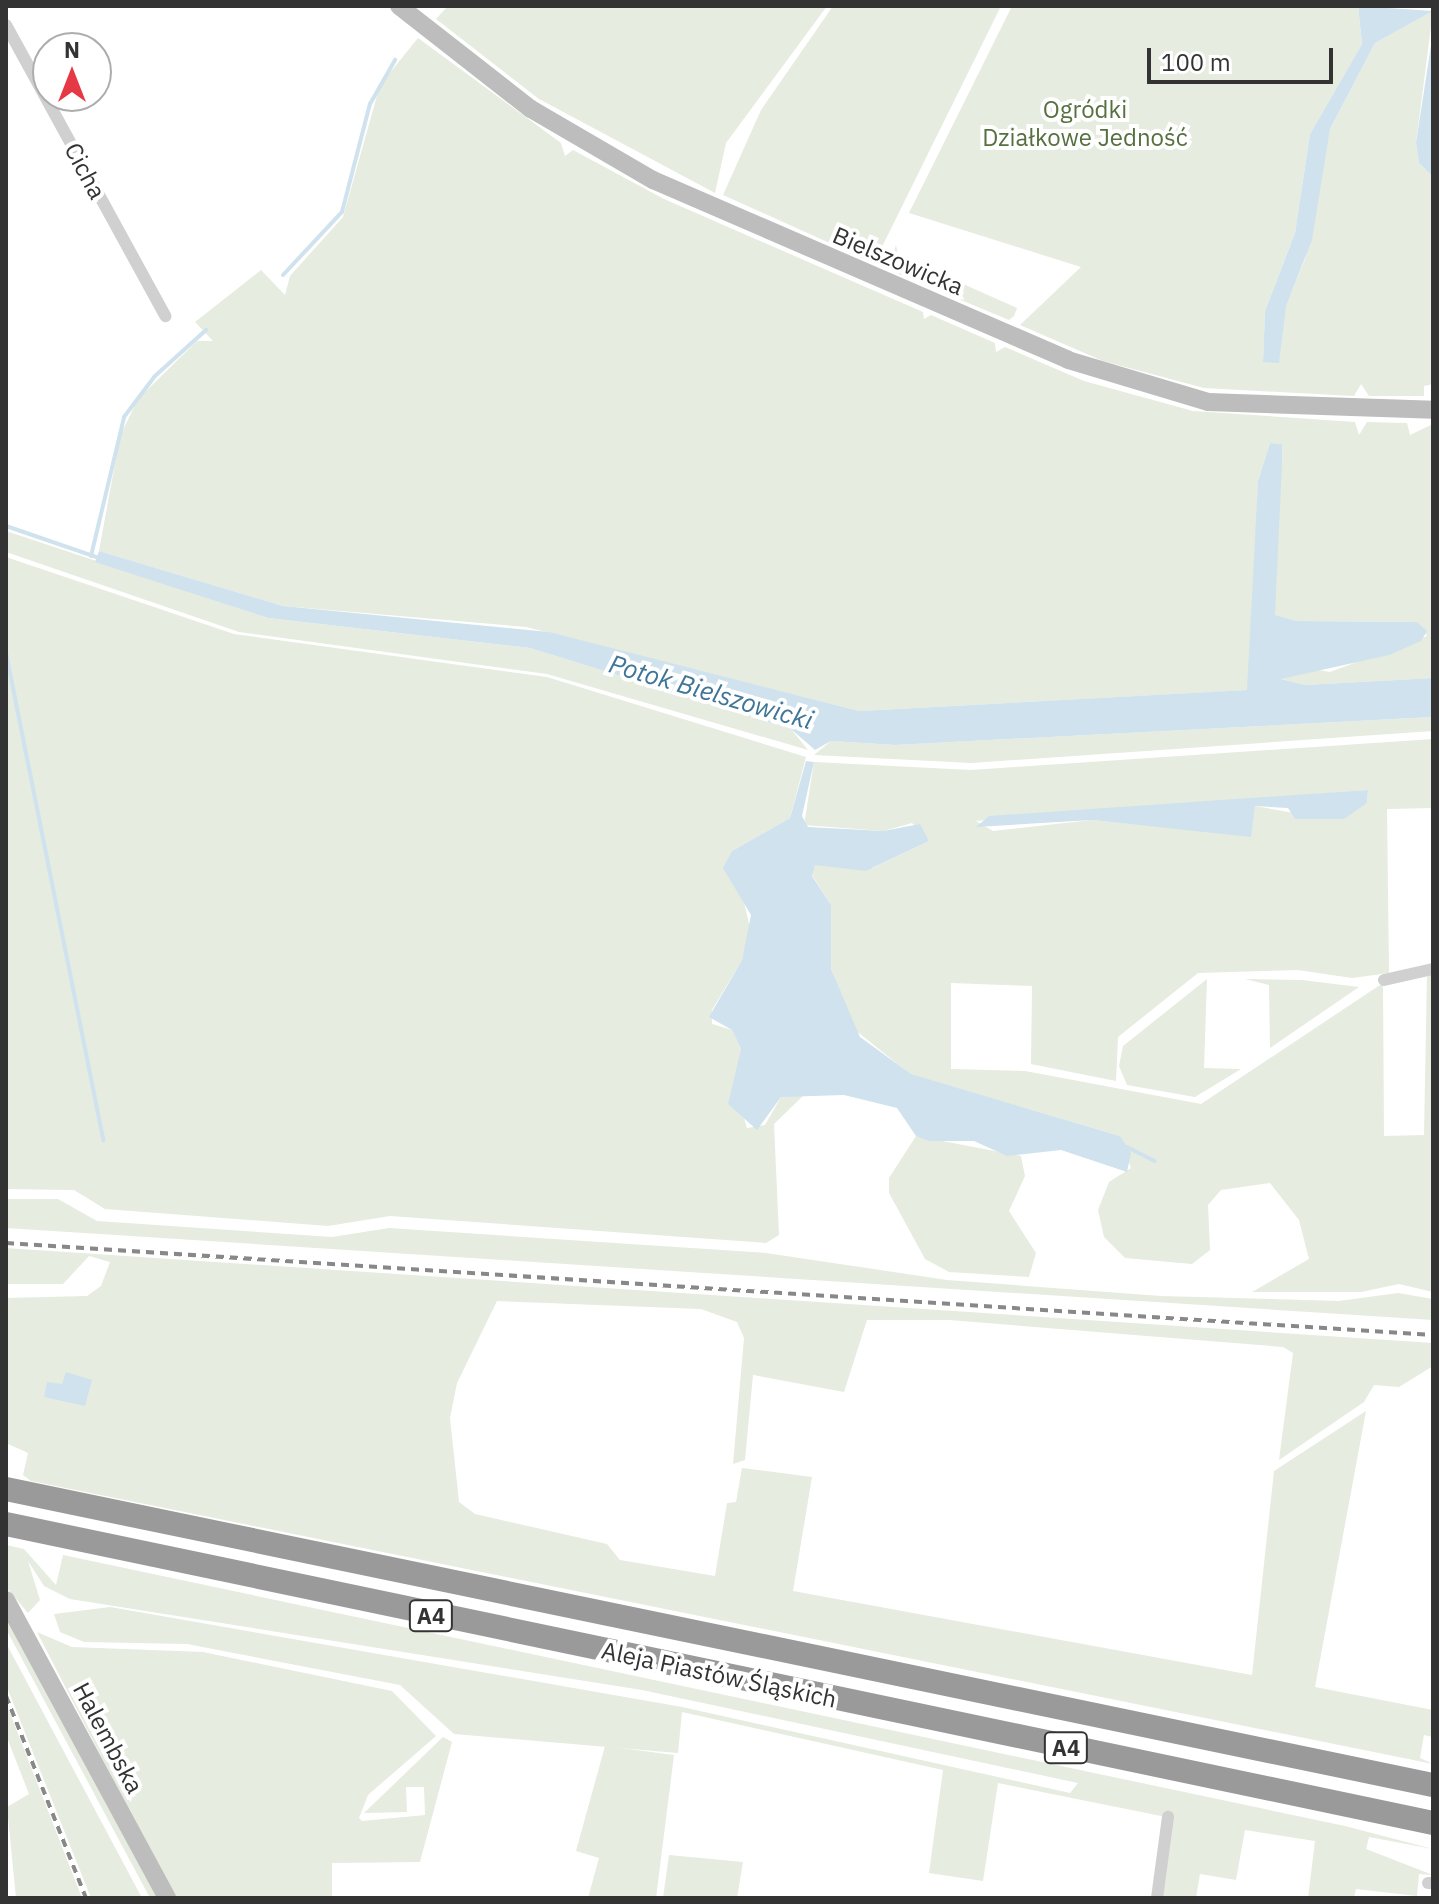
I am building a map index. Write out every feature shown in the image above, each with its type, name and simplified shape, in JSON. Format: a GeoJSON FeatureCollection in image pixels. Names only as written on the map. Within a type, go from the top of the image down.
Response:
{"type":"FeatureCollection","features":[{"type":"Feature","properties":{"kind":"highway","name":"Aleja Piastów Śląskich"},"geometry":{"type":"LineString","coordinates":[[12,1490],[1433,1785]]}},
{"type":"Feature","properties":{"kind":"highway","name":"Aleja Piastów Śląskich"},"geometry":{"type":"LineString","coordinates":[[6,1524],[1433,1823]]}},
{"type":"Feature","properties":{"kind":"highway"},"geometry":{"type":"LineString","coordinates":[[1314,1761],[1433,1774]]}},
{"type":"Feature","properties":{"kind":"highway"},"geometry":{"type":"LineString","coordinates":[[1311,1798],[1433,1839]]}},
{"type":"Feature","properties":{"kind":"street","name":"Bielszowicka"},"geometry":{"type":"LineString","coordinates":[[399,6],[531,109],[653,180],[1068,360],[1208,402],[1433,410]]}},
{"type":"Feature","properties":{"kind":"street","name":"Cicha"},"geometry":{"type":"LineString","coordinates":[[6,25],[165,316]]}},
{"type":"Feature","properties":{"kind":"street"},"geometry":{"type":"LineString","coordinates":[[1384,980],[1433,969]]}},
{"type":"Feature","properties":{"kind":"street","name":"Halembska"},"geometry":{"type":"LineString","coordinates":[[6,1600],[167,1898]]}},
{"type":"Feature","properties":{"kind":"street"},"geometry":{"type":"LineString","coordinates":[[1157,1898],[1168,1817]]}},
{"type":"Feature","properties":{"kind":"green space"},"geometry":{"type":"Polygon","coordinates":[[[448,6],[827,6],[726,143],[715,193],[539,99],[436,19],[448,6]]]}},
{"type":"Feature","properties":{"kind":"green space"},"geometry":{"type":"Polygon","coordinates":[[[833,6],[1001,6],[874,263],[723,195],[761,110],[833,6]]]}},
{"type":"Feature","properties":{"kind":"green space","name":"Ogródki Działkowe Jedność"},"geometry":{"type":"Polygon","coordinates":[[[1012,6],[1358,6],[1362,44],[1310,134],[1295,233],[1265,311],[1263,361],[1305,259],[1330,129],[1375,43],[1433,11],[1416,143],[1419,163],[1433,177],[1433,384],[1424,386],[1424,396],[1369,396],[1361,384],[1354,396],[1204,388],[1103,361],[1020,325],[1081,267],[909,213],[1012,6]]]}},
{"type":"Feature","properties":{"kind":"green space"},"geometry":{"type":"Polygon","coordinates":[[[418,38],[561,143],[565,156],[573,150],[664,199],[923,312],[924,319],[931,315],[995,343],[996,352],[1005,347],[1084,381],[1193,411],[1355,422],[1359,435],[1367,422],[1407,423],[1410,435],[1433,424],[1433,678],[1305,685],[1281,679],[1307,668],[1330,672],[1427,636],[1417,622],[1297,621],[1274,615],[1281,444],[1270,443],[1258,481],[1253,681],[1248,690],[859,711],[526,627],[283,606],[99,551],[120,436],[138,399],[197,341],[213,341],[195,322],[261,270],[285,295],[290,276],[343,217],[380,85],[418,38]]]}},
{"type":"Feature","properties":{"kind":"green space"},"geometry":{"type":"Polygon","coordinates":[[[896,245],[898,255],[1017,308],[1014,316],[1009,320],[889,270],[896,245]]]}},
{"type":"Feature","properties":{"kind":"green space"},"geometry":{"type":"Polygon","coordinates":[[[6,531],[268,618],[530,648],[791,729],[808,750],[547,674],[239,632],[6,552],[6,531]]]}},
{"type":"Feature","properties":{"kind":"green space"},"geometry":{"type":"Polygon","coordinates":[[[6,557],[234,634],[547,677],[806,757],[790,818],[732,851],[750,928],[742,960],[712,1010],[712,1024],[732,1030],[741,1049],[734,1085],[747,1128],[765,1125],[781,1097],[806,1093],[774,1124],[779,1235],[766,1243],[390,1216],[328,1226],[105,1209],[74,1190],[6,1189],[6,557]]]}},
{"type":"Feature","properties":{"kind":"green space"},"geometry":{"type":"Polygon","coordinates":[[[1433,717],[1433,731],[971,763],[814,755],[831,741],[895,745],[1433,717]]]}},
{"type":"Feature","properties":{"kind":"green space"},"geometry":{"type":"Polygon","coordinates":[[[1433,739],[1433,808],[1387,809],[1389,973],[1352,978],[1298,970],[1198,973],[1118,1037],[1116,1081],[1031,1064],[1032,986],[951,983],[951,1069],[1025,1071],[1201,1104],[1383,983],[1384,1136],[1424,1135],[1427,975],[1433,974],[1433,1292],[1399,1284],[1361,1292],[1252,1292],[1309,1259],[1299,1220],[1270,1183],[1221,1190],[1208,1205],[1210,1250],[1192,1264],[1125,1258],[1104,1237],[1098,1210],[1109,1182],[1131,1168],[1120,1136],[910,1074],[854,1029],[831,969],[831,905],[812,875],[815,864],[873,868],[929,841],[912,823],[883,831],[804,825],[814,762],[971,770],[1433,739]],[[1368,790],[976,821],[993,831],[1092,820],[1250,836],[1255,806],[1328,819],[1367,803],[1368,790]]]}},
{"type":"Feature","properties":{"kind":"green space"},"geometry":{"type":"Polygon","coordinates":[[[1207,979],[1204,1068],[1241,1069],[1195,1097],[1127,1085],[1119,1066],[1123,1046],[1207,979]]]}},
{"type":"Feature","properties":{"kind":"green space"},"geometry":{"type":"Polygon","coordinates":[[[1245,979],[1302,980],[1359,987],[1270,1048],[1269,985],[1245,979]]]}},
{"type":"Feature","properties":{"kind":"green space"},"geometry":{"type":"Polygon","coordinates":[[[916,1136],[1021,1156],[1025,1176],[1009,1211],[1036,1253],[1029,1277],[949,1272],[925,1259],[889,1193],[889,1178],[916,1136]]]}},
{"type":"Feature","properties":{"kind":"green space"},"geometry":{"type":"Polygon","coordinates":[[[6,1199],[58,1199],[97,1221],[332,1237],[389,1228],[766,1253],[947,1280],[1161,1296],[1339,1301],[1398,1293],[1433,1299],[1433,1320],[6,1228],[6,1199]]]}},
{"type":"Feature","properties":{"kind":"green space"},"geometry":{"type":"Polygon","coordinates":[[[6,1248],[1433,1343],[1433,1366],[1399,1387],[1374,1385],[1364,1402],[1279,1460],[1293,1353],[1283,1347],[949,1320],[867,1320],[844,1392],[753,1375],[745,1460],[733,1464],[744,1338],[737,1322],[701,1309],[497,1301],[457,1383],[450,1418],[459,1502],[475,1514],[607,1544],[620,1560],[715,1576],[727,1503],[736,1502],[742,1468],[812,1477],[793,1591],[1252,1675],[1274,1471],[1366,1411],[1315,1687],[1433,1710],[1433,1737],[1424,1735],[1420,1758],[1433,1764],[31,1481],[23,1475],[28,1453],[6,1443],[6,1298],[87,1296],[101,1286],[110,1262],[89,1256],[63,1284],[6,1284],[6,1248]]]}},
{"type":"Feature","properties":{"kind":"green space"},"geometry":{"type":"Polygon","coordinates":[[[6,1545],[24,1549],[56,1585],[63,1555],[1345,1826],[1433,1849],[1369,1837],[1366,1849],[1433,1875],[1419,1874],[1417,1896],[1356,1889],[1354,1898],[1308,1898],[1315,1841],[1245,1830],[1236,1880],[1200,1874],[1196,1898],[1160,1898],[1171,1818],[998,1783],[983,1881],[929,1873],[943,1770],[682,1712],[678,1753],[454,1734],[400,1685],[187,1644],[84,1642],[60,1632],[54,1614],[110,1607],[682,1707],[1070,1793],[1078,1783],[642,1690],[70,1599],[44,1586],[28,1561],[40,1600],[28,1613],[6,1587],[6,1545]]]}},
{"type":"Feature","properties":{"kind":"green space"},"geometry":{"type":"Polygon","coordinates":[[[6,1613],[160,1898],[150,1898],[6,1629],[6,1613]]]}},
{"type":"Feature","properties":{"kind":"green space"},"geometry":{"type":"Polygon","coordinates":[[[37,1632],[72,1647],[203,1652],[392,1691],[436,1736],[368,1795],[359,1818],[362,1821],[425,1815],[424,1787],[406,1787],[407,1812],[364,1813],[443,1737],[452,1742],[420,1862],[332,1863],[332,1898],[174,1898],[37,1632]]]}},
{"type":"Feature","properties":{"kind":"green space"},"geometry":{"type":"Polygon","coordinates":[[[6,1643],[142,1898],[91,1898],[6,1685],[6,1643]]]}},
{"type":"Feature","properties":{"kind":"green space"},"geometry":{"type":"Polygon","coordinates":[[[6,1703],[82,1898],[16,1898],[7,1807],[29,1794],[6,1735],[6,1703]]]}},
{"type":"Feature","properties":{"kind":"green space"},"geometry":{"type":"Polygon","coordinates":[[[605,1746],[674,1755],[656,1898],[588,1898],[599,1858],[576,1851],[605,1746]]]}},
{"type":"Feature","properties":{"kind":"green space"},"geometry":{"type":"Polygon","coordinates":[[[669,1855],[743,1862],[737,1898],[663,1898],[669,1855]]]}},
{"type":"Feature","properties":{"kind":"water"},"geometry":{"type":"Polygon","coordinates":[[[1358,6],[1433,11],[1375,43],[1330,129],[1312,240],[1286,306],[1279,363],[1263,362],[1265,311],[1295,233],[1310,134],[1362,44],[1358,6]]]}},
{"type":"Feature","properties":{"kind":"water"},"geometry":{"type":"Polygon","coordinates":[[[1433,32],[1433,177],[1419,163],[1416,143],[1433,32]]]}},
{"type":"Feature","properties":{"kind":"water"},"geometry":{"type":"Polygon","coordinates":[[[1270,443],[1282,444],[1275,615],[1297,621],[1417,622],[1427,631],[1421,641],[1389,655],[1281,679],[1305,685],[1433,678],[1433,717],[895,745],[831,741],[815,750],[791,729],[530,648],[268,618],[95,562],[99,551],[283,606],[549,632],[859,711],[1247,690],[1258,481],[1270,443]]]}},
{"type":"Feature","properties":{"kind":"water"},"geometry":{"type":"Polygon","coordinates":[[[806,761],[814,762],[802,816],[808,827],[883,831],[920,824],[929,841],[866,871],[815,865],[812,876],[831,905],[831,969],[860,1037],[911,1074],[1120,1136],[1131,1153],[1127,1172],[1061,1150],[1007,1156],[974,1141],[929,1141],[916,1136],[897,1108],[844,1095],[781,1097],[757,1130],[728,1104],[741,1049],[732,1030],[709,1017],[742,960],[751,915],[723,868],[732,851],[790,818],[806,761]]]}},
{"type":"Feature","properties":{"kind":"water"},"geometry":{"type":"Polygon","coordinates":[[[1368,790],[1367,803],[1344,819],[1295,819],[1288,808],[1255,806],[1251,837],[1092,820],[976,827],[989,816],[1368,790]]]}},
{"type":"Feature","properties":{"kind":"water"},"geometry":{"type":"Polygon","coordinates":[[[66,1372],[92,1380],[85,1406],[44,1397],[47,1382],[62,1384],[66,1372]]]}},
{"type":"Feature","properties":{"kind":"waterway"},"geometry":{"type":"LineString","coordinates":[[283,275],[342,212],[370,104],[395,60]]}},
{"type":"Feature","properties":{"kind":"waterway"},"geometry":{"type":"LineString","coordinates":[[91,556],[124,417],[155,376],[206,330]]}},
{"type":"Feature","properties":{"kind":"waterway","name":"Potok Bielszowicki"},"geometry":{"type":"LineString","coordinates":[[6,526],[102,559]]}},
{"type":"Feature","properties":{"kind":"waterway"},"geometry":{"type":"LineString","coordinates":[[6,653],[103,1140]]}},
{"type":"Feature","properties":{"kind":"waterway"},"geometry":{"type":"LineString","coordinates":[[1127,1147],[1155,1161]]}},
{"type":"Feature","properties":{"kind":"railway"},"geometry":{"type":"LineString","coordinates":[[6,1243],[1433,1335]]}},
{"type":"Feature","properties":{"kind":"railway"},"geometry":{"type":"LineString","coordinates":[[6,1696],[86,1898]]}}]}
